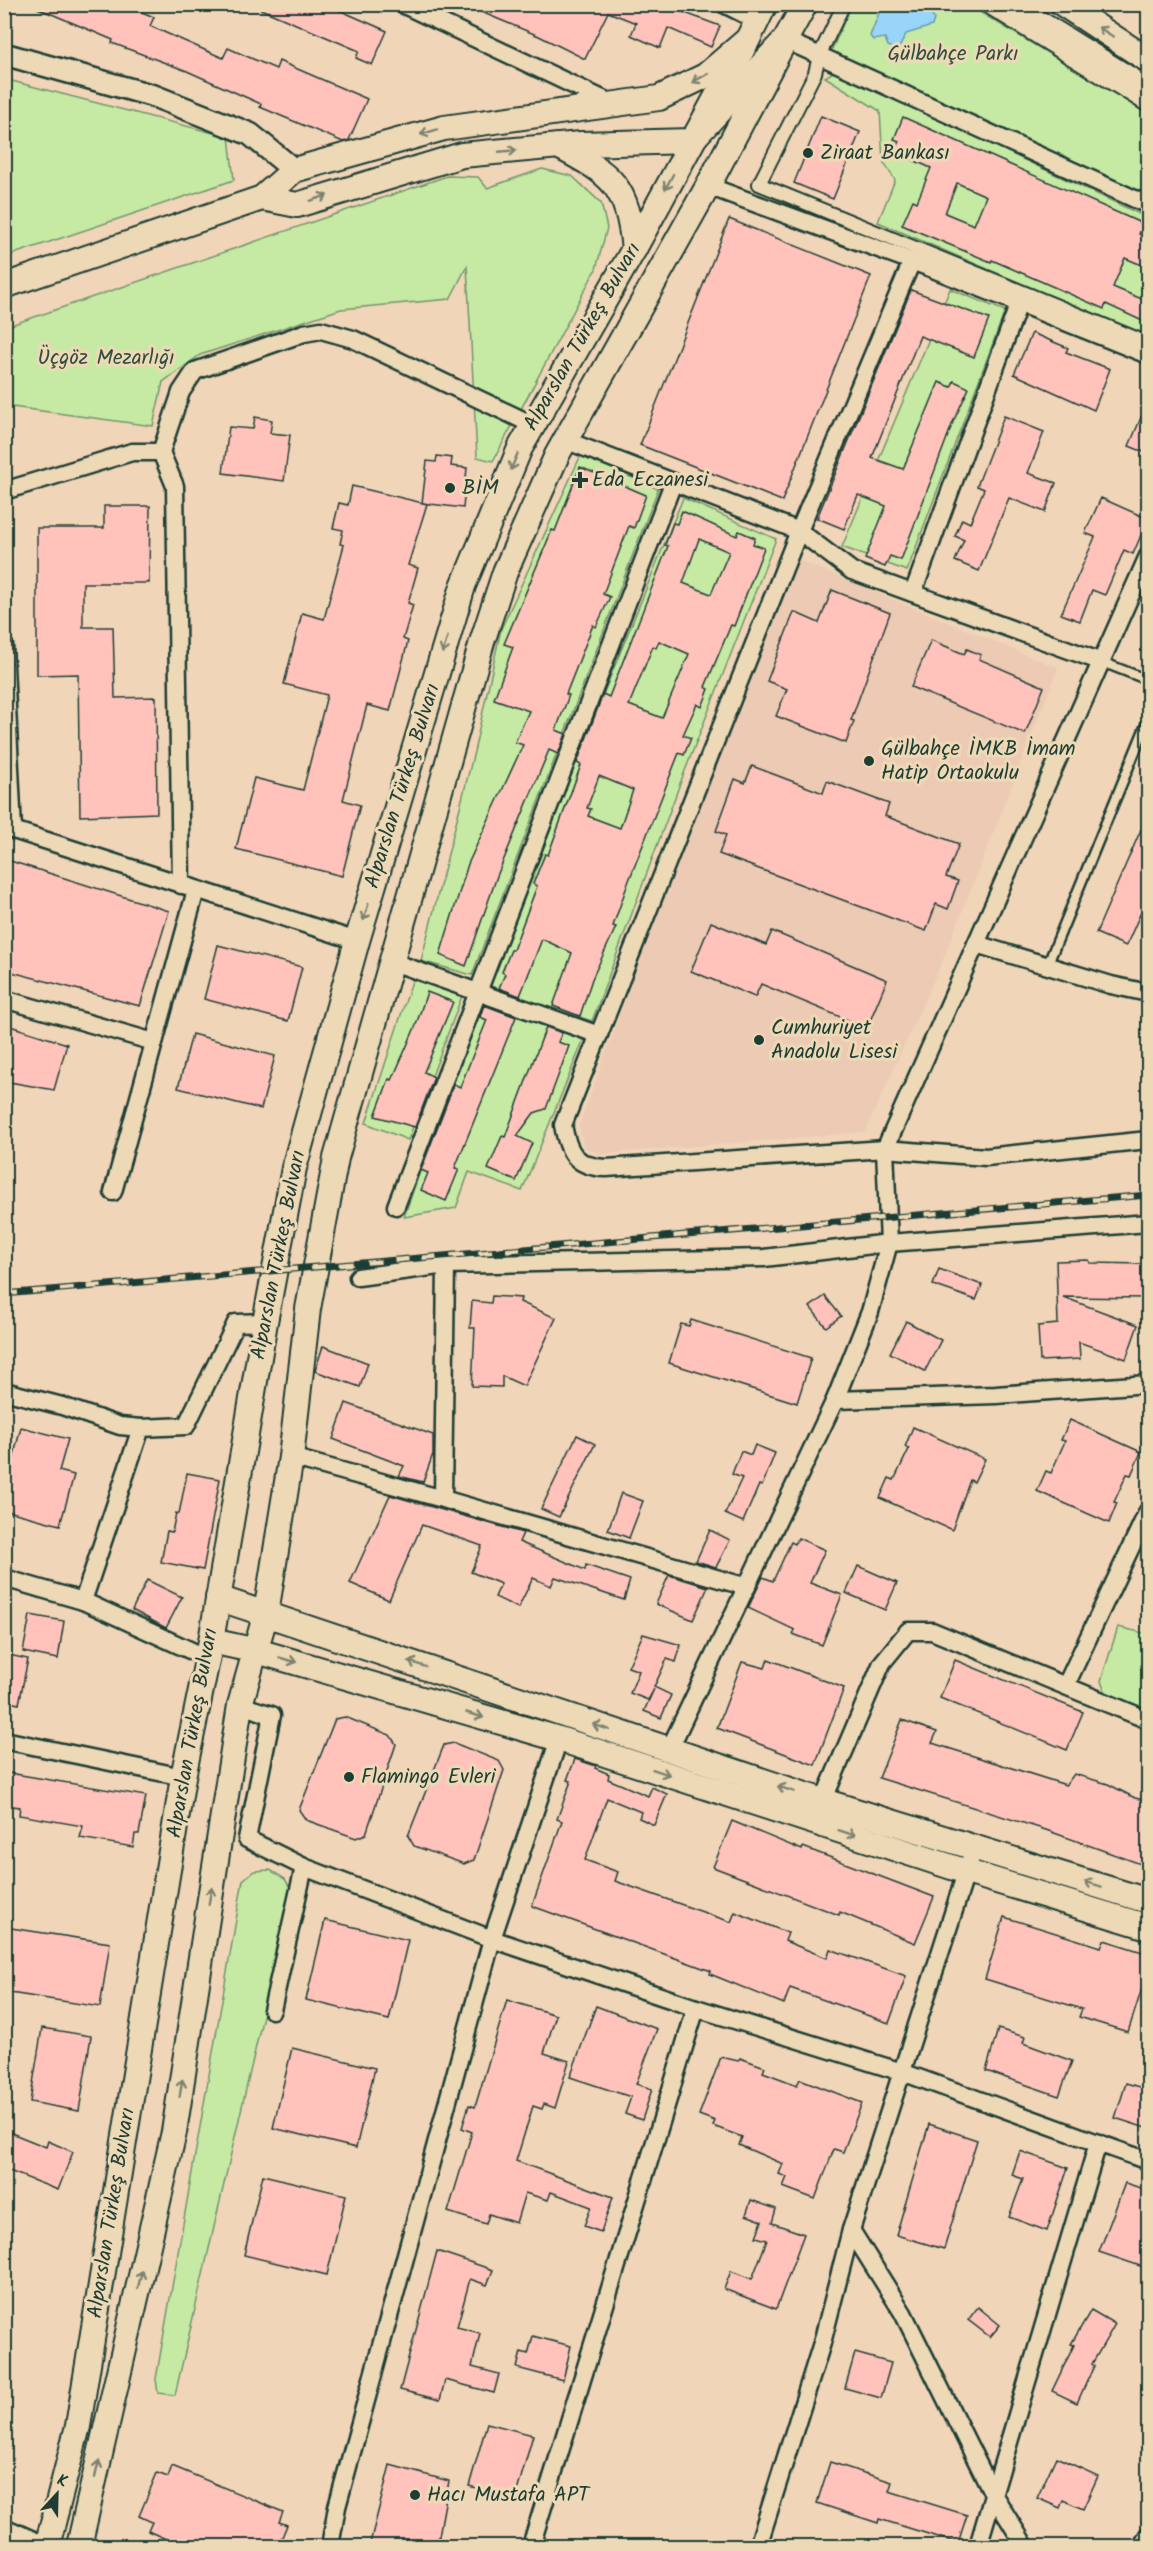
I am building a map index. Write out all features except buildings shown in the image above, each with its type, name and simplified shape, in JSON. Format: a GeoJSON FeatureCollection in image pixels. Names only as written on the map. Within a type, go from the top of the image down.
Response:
{"type":"FeatureCollection","features":[{"type":"Feature","properties":{"kind":"main road"},"geometry":{"type":"LineString","coordinates":[[262,198],[297,205],[462,155],[558,147],[691,141],[784,40],[805,4]]}},
{"type":"Feature","properties":{"kind":"main road"},"geometry":{"type":"LineString","coordinates":[[1008,4],[1149,92]]}},
{"type":"Feature","properties":{"kind":"main road"},"geometry":{"type":"LineString","coordinates":[[1063,4],[1149,60]]}},
{"type":"Feature","properties":{"kind":"main road"},"geometry":{"type":"LineString","coordinates":[[4,286],[262,198],[294,170],[444,128],[659,98],[705,76],[756,21]]}},
{"type":"Feature","properties":{"kind":"main road","name":"Alparslan Türkeş Bulvarı"},"geometry":{"type":"LineString","coordinates":[[47,2546],[78,2426],[183,1777],[209,1649],[294,1168],[357,941],[462,586],[520,448],[634,249],[756,21]]}},
{"type":"Feature","properties":{"kind":"main road","name":"Alparslan Türkeş Bulvarı"},"geometry":{"type":"LineString","coordinates":[[79,2547],[174,2132],[240,1705],[267,1613],[291,1457],[308,1309],[336,1158],[482,642],[506,572],[565,440],[708,186],[784,40]]}},
{"type":"Feature","properties":{"kind":"main road"},"geometry":{"type":"LineString","coordinates":[[558,147],[597,167],[617,186],[630,215],[634,249]]}},
{"type":"Feature","properties":{"kind":"main road"},"geometry":{"type":"LineString","coordinates":[[218,1598],[823,1801],[1149,1901]]}},
{"type":"Feature","properties":{"kind":"main road"},"geometry":{"type":"LineString","coordinates":[[209,1649],[257,1651],[559,1739],[967,1872],[1149,1927]]}},
{"type":"Feature","properties":{"kind":"street"},"geometry":{"type":"LineString","coordinates":[[402,4],[434,11],[612,104]]}},
{"type":"Feature","properties":{"kind":"street"},"geometry":{"type":"LineString","coordinates":[[724,4],[756,21]]}},
{"type":"Feature","properties":{"kind":"street"},"geometry":{"type":"LineString","coordinates":[[844,4],[819,56],[815,73],[759,184],[1149,343]]}},
{"type":"Feature","properties":{"kind":"street"},"geometry":{"type":"LineString","coordinates":[[982,4],[1149,106]]}},
{"type":"Feature","properties":{"kind":"street"},"geometry":{"type":"LineString","coordinates":[[784,40],[1149,205]]}},
{"type":"Feature","properties":{"kind":"street"},"geometry":{"type":"LineString","coordinates":[[4,54],[154,96],[250,134],[294,170]]}},
{"type":"Feature","properties":{"kind":"street"},"geometry":{"type":"LineString","coordinates":[[708,186],[912,261],[1149,355]]}},
{"type":"Feature","properties":{"kind":"street"},"geometry":{"type":"LineString","coordinates":[[912,261],[799,531],[563,1125],[566,1146],[576,1158],[590,1167],[885,1149],[986,1157],[1149,1140]]}},
{"type":"Feature","properties":{"kind":"street"},"geometry":{"type":"LineString","coordinates":[[913,593],[1018,303]]}},
{"type":"Feature","properties":{"kind":"street"},"geometry":{"type":"LineString","coordinates":[[113,1192],[154,1042],[189,887],[175,486],[161,452],[181,392],[195,371],[304,333],[321,330],[353,339],[533,425]]}},
{"type":"Feature","properties":{"kind":"street"},"geometry":{"type":"LineString","coordinates":[[565,440],[799,531],[852,571],[1102,662]]}},
{"type":"Feature","properties":{"kind":"street"},"geometry":{"type":"LineString","coordinates":[[4,491],[132,452],[161,452]]}},
{"type":"Feature","properties":{"kind":"street"},"geometry":{"type":"LineString","coordinates":[[396,1206],[674,483]]}},
{"type":"Feature","properties":{"kind":"street"},"geometry":{"type":"LineString","coordinates":[[669,1750],[835,1400],[870,1312],[889,1243],[885,1149],[1149,556]]}},
{"type":"Feature","properties":{"kind":"street"},"geometry":{"type":"LineString","coordinates":[[4,645],[9,828],[357,941]]}},
{"type":"Feature","properties":{"kind":"street"},"geometry":{"type":"LineString","coordinates":[[976,944],[1111,985],[1149,993]]}},
{"type":"Feature","properties":{"kind":"street"},"geometry":{"type":"LineString","coordinates":[[393,962],[599,1035]]}},
{"type":"Feature","properties":{"kind":"street"},"geometry":{"type":"LineString","coordinates":[[4,999],[154,1042]]}},
{"type":"Feature","properties":{"kind":"street"},"geometry":{"type":"LineString","coordinates":[[358,1277],[446,1265],[764,1258],[889,1243],[1149,1223]]}},
{"type":"Feature","properties":{"kind":"street"},"geometry":{"type":"LineString","coordinates":[[442,1499],[446,1265]]}},
{"type":"Feature","properties":{"kind":"street"},"geometry":{"type":"LineString","coordinates":[[4,1391],[62,1406],[120,1426],[141,1428],[186,1426],[236,1323],[265,1322]]}},
{"type":"Feature","properties":{"kind":"street"},"geometry":{"type":"LineString","coordinates":[[835,1400],[996,1395],[1149,1384]]}},
{"type":"Feature","properties":{"kind":"street"},"geometry":{"type":"LineString","coordinates":[[83,1601],[141,1428]]}},
{"type":"Feature","properties":{"kind":"street"},"geometry":{"type":"LineString","coordinates":[[291,1457],[747,1587]]}},
{"type":"Feature","properties":{"kind":"street"},"geometry":{"type":"LineString","coordinates":[[1066,1685],[1149,1511]]}},
{"type":"Feature","properties":{"kind":"street"},"geometry":{"type":"LineString","coordinates":[[4,1578],[83,1601],[209,1649]]}},
{"type":"Feature","properties":{"kind":"street"},"geometry":{"type":"LineString","coordinates":[[823,1801],[882,1663],[908,1631],[932,1632],[1149,1720]]}},
{"type":"Feature","properties":{"kind":"street"},"geometry":{"type":"LineString","coordinates":[[240,1705],[272,1715],[247,1839],[304,1867],[492,1939],[696,2008],[902,2072],[1149,2161]]}},
{"type":"Feature","properties":{"kind":"street"},"geometry":{"type":"LineString","coordinates":[[330,2547],[337,2506],[492,1939],[559,1739]]}},
{"type":"Feature","properties":{"kind":"street"},"geometry":{"type":"LineString","coordinates":[[4,1740],[183,1777]]}},
{"type":"Feature","properties":{"kind":"street"},"geometry":{"type":"LineString","coordinates":[[758,2547],[822,2343],[850,2230],[974,1848]]}},
{"type":"Feature","properties":{"kind":"street"},"geometry":{"type":"LineString","coordinates":[[272,2010],[304,1867]]}},
{"type":"Feature","properties":{"kind":"street"},"geometry":{"type":"LineString","coordinates":[[531,2547],[696,2008]]}},
{"type":"Feature","properties":{"kind":"street"},"geometry":{"type":"LineString","coordinates":[[978,2547],[1098,2143]]}},
{"type":"Feature","properties":{"kind":"street"},"geometry":{"type":"LineString","coordinates":[[850,2230],[903,2313],[993,2493],[1025,2547]]}},
{"type":"Feature","properties":{"kind":"street"},"geometry":{"type":"LineString","coordinates":[[4,2527],[47,2546]]}},
{"type":"Feature","properties":{"kind":"street"},"geometry":{"type":"LineString","coordinates":[[1142,2547],[1149,2535]]}},
{"type":"Feature","properties":{"kind":"lane"},"geometry":{"type":"LineString","coordinates":[[1102,662],[1149,680]]}},
{"type":"Feature","properties":{"kind":"lane"},"geometry":{"type":"LineString","coordinates":[[1047,966],[1149,720]]}},
{"type":"Feature","properties":{"kind":"shaded area"},"geometry":{"type":"Polygon","coordinates":[[[796,559],[1058,668],[945,955],[865,1132],[601,1154],[584,1147],[579,1126],[679,854],[796,559]]]}},
{"type":"Feature","properties":{"kind":"green space","name":"Gülbahçe Parkı"},"geometry":{"type":"Polygon","coordinates":[[[851,5],[968,5],[1148,113],[1148,199],[831,52],[851,5]]]}},
{"type":"Feature","properties":{"kind":"green space"},"geometry":{"type":"Polygon","coordinates":[[[835,71],[1148,218],[1148,338],[878,222],[895,180],[883,161],[880,111],[825,77],[835,71]]]}},
{"type":"Feature","properties":{"kind":"green space"},"geometry":{"type":"Polygon","coordinates":[[[4,79],[229,137],[234,180],[5,257],[4,79]]]}},
{"type":"Feature","properties":{"kind":"green space","name":"Üçgöz Mezarlığı"},"geometry":{"type":"Polygon","coordinates":[[[542,169],[572,176],[601,203],[607,228],[596,269],[493,461],[477,457],[467,266],[450,299],[341,309],[200,355],[163,382],[153,426],[5,406],[5,327],[447,176],[478,177],[487,188],[542,169]]]}},
{"type":"Feature","properties":{"kind":"green space"},"geometry":{"type":"Polygon","coordinates":[[[950,289],[1005,311],[907,571],[842,547],[950,289]]]}},
{"type":"Feature","properties":{"kind":"green space"},"geometry":{"type":"Polygon","coordinates":[[[581,455],[658,489],[472,975],[421,961],[474,752],[501,629],[581,455]]]}},
{"type":"Feature","properties":{"kind":"green space"},"geometry":{"type":"Polygon","coordinates":[[[683,498],[776,539],[681,781],[592,1021],[489,988],[563,793],[683,498]]]}},
{"type":"Feature","properties":{"kind":"green space"},"geometry":{"type":"Polygon","coordinates":[[[413,978],[462,996],[408,1140],[366,1123],[413,978]]]}},
{"type":"Feature","properties":{"kind":"green space"},"geometry":{"type":"Polygon","coordinates":[[[481,997],[586,1034],[522,1191],[469,1172],[456,1208],[404,1217],[481,997]]]}},
{"type":"Feature","properties":{"kind":"green space"},"geometry":{"type":"Polygon","coordinates":[[[1118,1627],[1148,1634],[1148,1710],[1105,1692],[1101,1681],[1118,1627]]]}},
{"type":"Feature","properties":{"kind":"green space"},"geometry":{"type":"Polygon","coordinates":[[[270,1870],[285,1879],[292,1891],[175,2395],[158,2393],[156,2379],[243,1880],[254,1871],[270,1870]]]}},
{"type":"Feature","properties":{"kind":"water"},"geometry":{"type":"Polygon","coordinates":[[[887,5],[926,5],[934,19],[932,26],[906,34],[898,50],[888,46],[885,38],[873,40],[870,36],[881,8],[887,5]]]}},
{"type":"Feature","properties":{"kind":"railway"},"geometry":{"type":"LineString","coordinates":[[4,1294],[1148,1195]]}},
{"type":"Feature","properties":{"kind":"place","name":"Ziraat Bankası"},"geometry":{"type":"Point","coordinates":[808,153]}},
{"type":"Feature","properties":{"kind":"place","name":"Eda Eczanesi"},"geometry":{"type":"Point","coordinates":[580,480]}},
{"type":"Feature","properties":{"kind":"place","name":"BİM"},"geometry":{"type":"Point","coordinates":[450,488]}},
{"type":"Feature","properties":{"kind":"place","name":"Gülbahçe İMKB İmam Hatip Ortaokulu"},"geometry":{"type":"Point","coordinates":[869,761]}},
{"type":"Feature","properties":{"kind":"place","name":"Cumhuriyet Anadolu Lisesi"},"geometry":{"type":"Point","coordinates":[759,1040]}},
{"type":"Feature","properties":{"kind":"place","name":"Flamingo Evleri"},"geometry":{"type":"Point","coordinates":[349,1777]}},
{"type":"Feature","properties":{"kind":"place","name":"Hacı Mustafa APT"},"geometry":{"type":"Point","coordinates":[415,2495]}}]}
